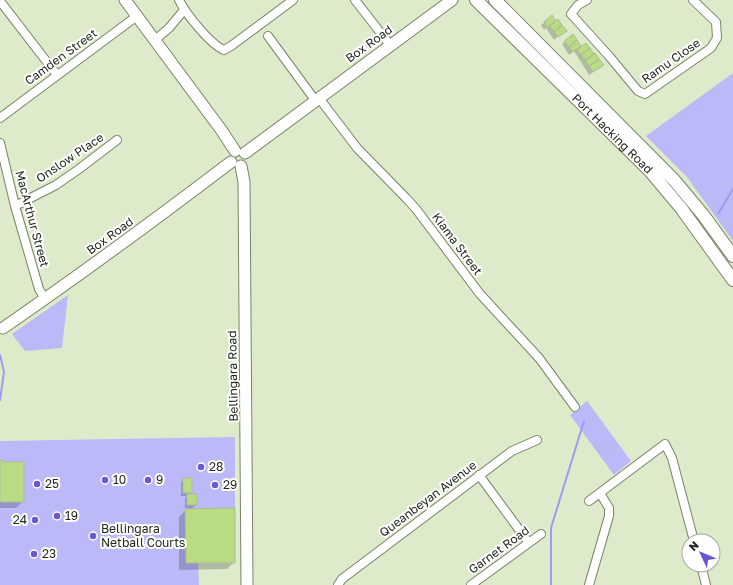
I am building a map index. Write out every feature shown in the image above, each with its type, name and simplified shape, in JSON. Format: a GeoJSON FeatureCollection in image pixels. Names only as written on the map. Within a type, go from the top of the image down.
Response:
{"type":"FeatureCollection","features":[{"type":"Feature","properties":{"kind":"main road","name":"Port Hacking Road"},"geometry":{"type":"LineString","coordinates":[[476,0],[650,171],[681,208],[733,280]]}},
{"type":"Feature","properties":{"kind":"main road","name":"Port Hacking Road"},"geometry":{"type":"LineString","coordinates":[[495,0],[674,180],[704,216],[733,256]]}},
{"type":"Feature","properties":{"kind":"street"},"geometry":{"type":"LineString","coordinates":[[0,0],[57,75]]}},
{"type":"Feature","properties":{"kind":"street"},"geometry":{"type":"LineString","coordinates":[[125,0],[222,131],[240,152],[246,160],[236,164],[230,157],[240,152]]}},
{"type":"Feature","properties":{"kind":"street"},"geometry":{"type":"LineString","coordinates":[[179,0],[184,10],[214,44],[224,50],[293,0]]}},
{"type":"Feature","properties":{"kind":"street"},"geometry":{"type":"LineString","coordinates":[[355,0],[390,45]]}},
{"type":"Feature","properties":{"kind":"street","name":"Box Road"},"geometry":{"type":"LineString","coordinates":[[240,152],[317,99],[452,0]]}},
{"type":"Feature","properties":{"kind":"street","name":"Ramu Close"},"geometry":{"type":"LineString","coordinates":[[587,0],[578,5],[571,14],[638,91],[645,94],[711,48],[717,38],[716,22],[693,0]]}},
{"type":"Feature","properties":{"kind":"street"},"geometry":{"type":"LineString","coordinates":[[155,40],[169,28],[184,10]]}},
{"type":"Feature","properties":{"kind":"street","name":"Camden Street"},"geometry":{"type":"LineString","coordinates":[[0,118],[137,16]]}},
{"type":"Feature","properties":{"kind":"street","name":"Kiama Street"},"geometry":{"type":"LineString","coordinates":[[268,36],[357,148],[416,209],[480,294],[539,358],[575,407]]}},
{"type":"Feature","properties":{"kind":"street","name":"Onslow Place"},"geometry":{"type":"LineString","coordinates":[[16,206],[56,185],[117,140]]}},
{"type":"Feature","properties":{"kind":"street","name":"MacArthur Street"},"geometry":{"type":"LineString","coordinates":[[0,143],[39,289],[45,299]]}},
{"type":"Feature","properties":{"kind":"street","name":"Box Road"},"geometry":{"type":"LineString","coordinates":[[1,330],[144,227],[236,164]]}},
{"type":"Feature","properties":{"kind":"street","name":"Bellingara Road"},"geometry":{"type":"LineString","coordinates":[[236,164],[244,182],[247,585]]}},
{"type":"Feature","properties":{"kind":"street","name":"Queanbeyan Avenue"},"geometry":{"type":"LineString","coordinates":[[338,585],[342,579],[512,450],[537,440]]}},
{"type":"Feature","properties":{"kind":"street"},"geometry":{"type":"LineString","coordinates":[[589,501],[665,444],[672,458],[692,533]]}},
{"type":"Feature","properties":{"kind":"street"},"geometry":{"type":"LineString","coordinates":[[479,475],[529,543]]}},
{"type":"Feature","properties":{"kind":"street"},"geometry":{"type":"LineString","coordinates":[[589,585],[609,516],[609,508],[600,493]]}},
{"type":"Feature","properties":{"kind":"street","name":"Garnet Road"},"geometry":{"type":"LineString","coordinates":[[471,585],[541,534]]}},
{"type":"Feature","properties":{"kind":"street"},"geometry":{"type":"LineString","coordinates":[[702,573],[706,585]]}},
{"type":"Feature","properties":{"kind":"shaded area"},"geometry":{"type":"Polygon","coordinates":[[[733,73],[733,241],[687,177],[646,136],[733,73]]]}},
{"type":"Feature","properties":{"kind":"shaded area"},"geometry":{"type":"Polygon","coordinates":[[[68,295],[62,348],[25,351],[12,334],[68,295]]]}},
{"type":"Feature","properties":{"kind":"shaded area"},"geometry":{"type":"Polygon","coordinates":[[[587,401],[631,461],[614,475],[570,415],[587,401]]]}},
{"type":"Feature","properties":{"kind":"shaded area","name":"Bellingara Netball Courts"},"geometry":{"type":"Polygon","coordinates":[[[235,437],[235,508],[185,509],[186,563],[198,563],[199,585],[0,585],[0,441],[235,437]]]}},
{"type":"Feature","properties":{"kind":"building"},"geometry":{"type":"Polygon","coordinates":[[[552,15],[556,21],[548,27],[544,22],[552,15]]]}},
{"type":"Feature","properties":{"kind":"building"},"geometry":{"type":"Polygon","coordinates":[[[558,19],[562,25],[554,32],[550,26],[558,19]]]}},
{"type":"Feature","properties":{"kind":"building"},"geometry":{"type":"Polygon","coordinates":[[[562,25],[567,31],[558,37],[554,32],[562,25]]]}},
{"type":"Feature","properties":{"kind":"building"},"geometry":{"type":"Polygon","coordinates":[[[573,34],[577,40],[569,47],[564,41],[573,34]]]}},
{"type":"Feature","properties":{"kind":"building"},"geometry":{"type":"Polygon","coordinates":[[[577,40],[581,46],[573,52],[569,47],[577,40]]]}},
{"type":"Feature","properties":{"kind":"building"},"geometry":{"type":"Polygon","coordinates":[[[586,43],[590,48],[581,55],[577,49],[586,43]]]}},
{"type":"Feature","properties":{"kind":"building"},"geometry":{"type":"Polygon","coordinates":[[[590,48],[594,54],[585,60],[581,55],[590,48]]]}},
{"type":"Feature","properties":{"kind":"building"},"geometry":{"type":"Polygon","coordinates":[[[595,53],[599,59],[589,66],[585,61],[595,53]]]}},
{"type":"Feature","properties":{"kind":"building"},"geometry":{"type":"Polygon","coordinates":[[[599,59],[604,65],[593,72],[589,66],[599,59]]]}},
{"type":"Feature","properties":{"kind":"building"},"geometry":{"type":"Polygon","coordinates":[[[0,460],[3,460],[3,462],[24,462],[24,502],[0,502],[0,460]]]}},
{"type":"Feature","properties":{"kind":"building"},"geometry":{"type":"Polygon","coordinates":[[[183,478],[192,478],[192,493],[183,493],[183,478]]]}},
{"type":"Feature","properties":{"kind":"building"},"geometry":{"type":"Polygon","coordinates":[[[187,494],[197,494],[197,505],[187,505],[187,494]]]}},
{"type":"Feature","properties":{"kind":"building"},"geometry":{"type":"Polygon","coordinates":[[[235,508],[235,563],[186,563],[185,509],[235,508]]]}},
{"type":"Feature","properties":{"kind":"waterway"},"geometry":{"type":"LineString","coordinates":[[718,214],[733,189]]}},
{"type":"Feature","properties":{"kind":"waterway"},"geometry":{"type":"LineString","coordinates":[[0,355],[4,372],[0,400]]}},
{"type":"Feature","properties":{"kind":"waterway"},"geometry":{"type":"LineString","coordinates":[[551,585],[551,528],[584,421]]}},
{"type":"Feature","properties":{"kind":"place","name":"28"},"geometry":{"type":"Point","coordinates":[201,467]}},
{"type":"Feature","properties":{"kind":"place","name":"10"},"geometry":{"type":"Point","coordinates":[105,480]}},
{"type":"Feature","properties":{"kind":"place","name":"9"},"geometry":{"type":"Point","coordinates":[148,480]}},
{"type":"Feature","properties":{"kind":"place","name":"25"},"geometry":{"type":"Point","coordinates":[37,484]}},
{"type":"Feature","properties":{"kind":"place","name":"29"},"geometry":{"type":"Point","coordinates":[215,485]}},
{"type":"Feature","properties":{"kind":"place","name":"19"},"geometry":{"type":"Point","coordinates":[57,516]}},
{"type":"Feature","properties":{"kind":"place","name":"24"},"geometry":{"type":"Point","coordinates":[35,520]}},
{"type":"Feature","properties":{"kind":"place","name":"Bellingara Netball Courts"},"geometry":{"type":"Point","coordinates":[93,536]}},
{"type":"Feature","properties":{"kind":"place","name":"23"},"geometry":{"type":"Point","coordinates":[34,554]}}]}
